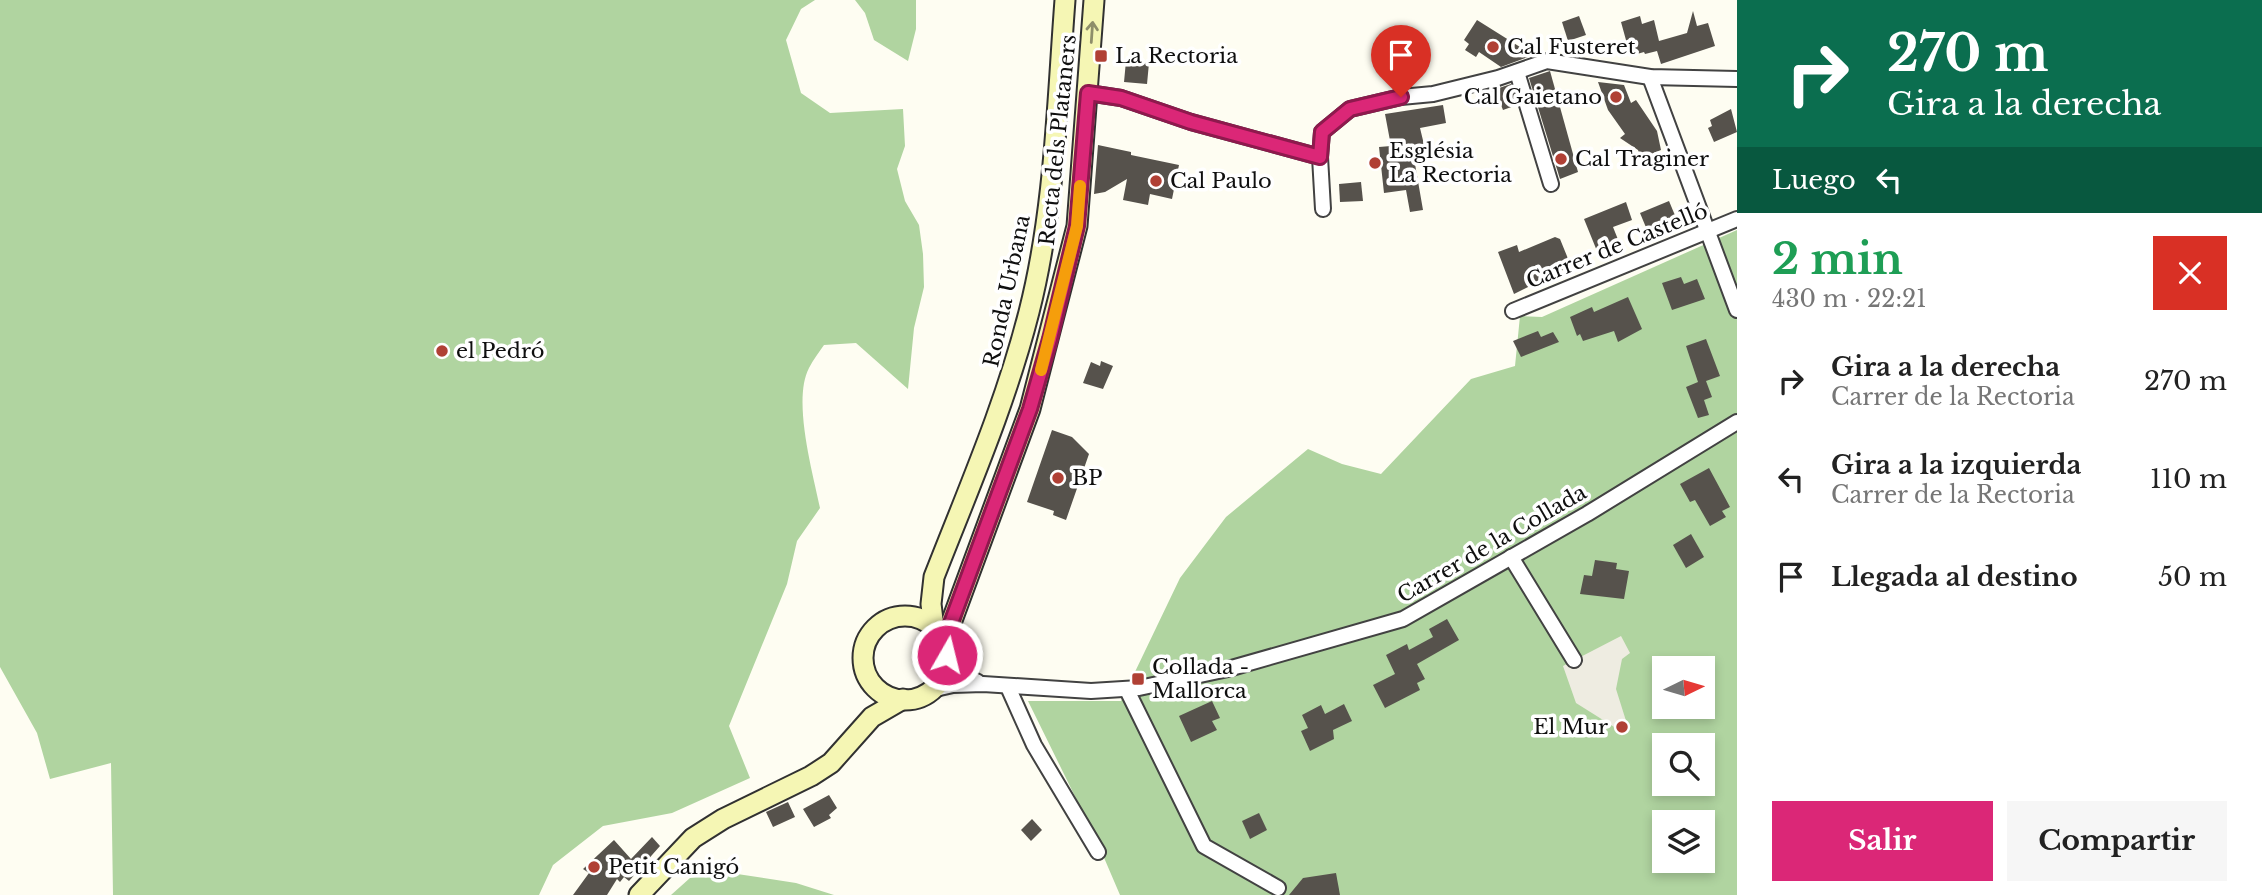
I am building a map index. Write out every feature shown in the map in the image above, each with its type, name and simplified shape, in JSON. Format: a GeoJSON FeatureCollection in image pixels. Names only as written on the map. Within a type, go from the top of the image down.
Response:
{"type":"FeatureCollection","features":[{"type":"Feature","properties":{"kind":"main road","name":"Ronda Urbana"},"geometry":{"type":"LineString","coordinates":[[942,643],[931,604],[934,577],[1010,383],[1030,310],[1041,255],[1054,162],[1065,0]]}},
{"type":"Feature","properties":{"kind":"main road","name":"Recta dels Plataners"},"geometry":{"type":"LineString","coordinates":[[942,643],[1030,409],[1077,226],[1094,0]]}},
{"type":"Feature","properties":{"kind":"main road","name":"Ronda Urbana"},"geometry":{"type":"LineString","coordinates":[[870,679],[864,660],[868,639],[878,626],[900,616],[934,577]]}},
{"type":"Feature","properties":{"kind":"main road"},"geometry":{"type":"LineString","coordinates":[[639,895],[694,838],[723,819],[811,776],[831,763],[872,717],[903,699],[922,696],[931,690],[942,676],[942,643],[919,618],[900,616]]}},
{"type":"Feature","properties":{"kind":"main road"},"geometry":{"type":"LineString","coordinates":[[870,679],[884,693],[903,699]]}},
{"type":"Feature","properties":{"kind":"main road"},"geometry":{"type":"LineString","coordinates":[[857,732],[865,711],[870,679]]}},
{"type":"Feature","properties":{"kind":"street"},"geometry":{"type":"LineString","coordinates":[[1322,209],[1322,132],[1350,109],[1401,97],[1433,94],[1517,72],[1547,61],[1650,77],[1737,79]]}},
{"type":"Feature","properties":{"kind":"street"},"geometry":{"type":"LineString","coordinates":[[1517,72],[1551,184]]}},
{"type":"Feature","properties":{"kind":"street"},"geometry":{"type":"LineString","coordinates":[[1650,77],[1737,310]]}},
{"type":"Feature","properties":{"kind":"street"},"geometry":{"type":"LineString","coordinates":[[1088,93],[1121,98],[1191,122],[1320,157]]}},
{"type":"Feature","properties":{"kind":"street","name":"Carrer de Castelló"},"geometry":{"type":"LineString","coordinates":[[1513,311],[1737,219]]}},
{"type":"Feature","properties":{"kind":"street","name":"Carrer de la Collada"},"geometry":{"type":"LineString","coordinates":[[931,690],[953,685],[983,684],[1091,691],[1127,690],[1228,669],[1403,619],[1587,514],[1737,422]]}},
{"type":"Feature","properties":{"kind":"street"},"geometry":{"type":"LineString","coordinates":[[1511,557],[1574,660]]}},
{"type":"Feature","properties":{"kind":"street"},"geometry":{"type":"LineString","coordinates":[[942,643],[964,675],[983,684]]}},
{"type":"Feature","properties":{"kind":"street"},"geometry":{"type":"LineString","coordinates":[[1008,687],[1034,745],[1098,852]]}},
{"type":"Feature","properties":{"kind":"street"},"geometry":{"type":"LineString","coordinates":[[1127,690],[1205,846],[1278,888]]}},
{"type":"Feature","properties":{"kind":"green space"},"geometry":{"type":"Polygon","coordinates":[[[0,0],[815,0],[801,9],[786,40],[801,93],[830,113],[903,109],[905,146],[897,169],[905,201],[919,225],[924,287],[914,328],[908,389],[856,343],[824,345],[809,368],[804,382],[803,417],[820,508],[797,541],[787,584],[729,726],[750,778],[672,813],[603,826],[553,865],[539,895],[113,895],[111,763],[50,779],[37,733],[0,667],[0,0]]]}},
{"type":"Feature","properties":{"kind":"green space"},"geometry":{"type":"Polygon","coordinates":[[[855,0],[916,0],[916,29],[908,61],[874,40],[865,13],[855,0]]]}},
{"type":"Feature","properties":{"kind":"green space"},"geometry":{"type":"Polygon","coordinates":[[[1737,230],[1737,895],[1120,895],[1096,839],[1028,701],[1121,701],[1180,578],[1226,517],[1308,449],[1342,464],[1381,474],[1471,379],[1515,366],[1520,316],[1542,317],[1737,230]]]}},
{"type":"Feature","properties":{"kind":"green space"},"geometry":{"type":"Polygon","coordinates":[[[724,872],[796,883],[834,895],[671,895],[690,878],[724,872]]]}},
{"type":"Feature","properties":{"kind":"shaded area","name":"El Mur"},"geometry":{"type":"Polygon","coordinates":[[[1621,636],[1630,653],[1622,659],[1616,689],[1627,724],[1619,730],[1576,703],[1563,666],[1621,636]]]}},
{"type":"Feature","properties":{"kind":"building"},"geometry":{"type":"Polygon","coordinates":[[[1693,11],[1697,26],[1708,23],[1715,46],[1661,64],[1657,51],[1637,54],[1636,49],[1629,51],[1621,22],[1640,16],[1642,24],[1654,20],[1659,41],[1687,33],[1693,11]]]}},
{"type":"Feature","properties":{"kind":"building"},"geometry":{"type":"Polygon","coordinates":[[[1579,16],[1586,35],[1568,41],[1562,22],[1579,16]]]}},
{"type":"Feature","properties":{"kind":"building","name":"Cal Fusteret"},"geometry":{"type":"Polygon","coordinates":[[[1477,20],[1533,55],[1501,67],[1479,52],[1476,57],[1465,50],[1469,44],[1464,40],[1477,20]]]}},
{"type":"Feature","properties":{"kind":"building"},"geometry":{"type":"Polygon","coordinates":[[[1126,61],[1149,63],[1147,84],[1124,82],[1126,61]]]}},
{"type":"Feature","properties":{"kind":"building"},"geometry":{"type":"Polygon","coordinates":[[[1550,71],[1578,172],[1560,179],[1529,78],[1550,71]]]}},
{"type":"Feature","properties":{"kind":"building"},"geometry":{"type":"Polygon","coordinates":[[[1598,82],[1624,85],[1631,103],[1636,100],[1657,131],[1661,150],[1641,158],[1638,150],[1620,138],[1625,134],[1608,110],[1598,82]]]}},
{"type":"Feature","properties":{"kind":"building"},"geometry":{"type":"Polygon","coordinates":[[[1511,84],[1517,105],[1503,110],[1499,100],[1495,102],[1490,91],[1511,84]]]}},
{"type":"Feature","properties":{"kind":"building"},"geometry":{"type":"Polygon","coordinates":[[[1443,105],[1446,123],[1420,128],[1428,161],[1415,164],[1423,210],[1410,212],[1406,190],[1384,193],[1379,147],[1391,146],[1385,114],[1443,105]]]}},
{"type":"Feature","properties":{"kind":"building"},"geometry":{"type":"Polygon","coordinates":[[[1731,109],[1737,132],[1714,142],[1708,128],[1712,126],[1710,120],[1731,109]]]}},
{"type":"Feature","properties":{"kind":"building"},"geometry":{"type":"Polygon","coordinates":[[[1098,145],[1179,165],[1172,199],[1150,194],[1148,205],[1123,200],[1127,179],[1105,192],[1094,194],[1098,145]]]}},
{"type":"Feature","properties":{"kind":"building"},"geometry":{"type":"Polygon","coordinates":[[[1361,182],[1363,201],[1340,202],[1339,184],[1361,182]]]}},
{"type":"Feature","properties":{"kind":"building"},"geometry":{"type":"Polygon","coordinates":[[[1669,201],[1679,225],[1650,237],[1640,213],[1669,201]]]}},
{"type":"Feature","properties":{"kind":"building"},"geometry":{"type":"Polygon","coordinates":[[[1626,202],[1632,220],[1613,227],[1619,242],[1597,251],[1584,219],[1626,202]]]}},
{"type":"Feature","properties":{"kind":"building"},"geometry":{"type":"Polygon","coordinates":[[[1555,237],[1560,239],[1571,266],[1514,294],[1498,252],[1517,245],[1519,252],[1555,237]]]}},
{"type":"Feature","properties":{"kind":"building"},"geometry":{"type":"Polygon","coordinates":[[[1681,277],[1684,284],[1697,279],[1705,299],[1672,310],[1662,283],[1681,277]]]}},
{"type":"Feature","properties":{"kind":"building"},"geometry":{"type":"Polygon","coordinates":[[[1628,297],[1642,329],[1618,342],[1614,331],[1583,341],[1580,334],[1577,336],[1570,317],[1592,307],[1594,312],[1628,297]]]}},
{"type":"Feature","properties":{"kind":"building"},"geometry":{"type":"Polygon","coordinates":[[[1538,331],[1541,337],[1553,332],[1559,342],[1521,357],[1513,341],[1538,331]]]}},
{"type":"Feature","properties":{"kind":"building"},"geometry":{"type":"Polygon","coordinates":[[[1706,339],[1720,376],[1706,381],[1712,397],[1704,400],[1709,415],[1698,418],[1686,387],[1698,382],[1686,346],[1706,339]]]}},
{"type":"Feature","properties":{"kind":"building"},"geometry":{"type":"Polygon","coordinates":[[[1101,361],[1113,366],[1103,389],[1083,383],[1091,362],[1100,366],[1101,361]]]}},
{"type":"Feature","properties":{"kind":"building","name":"BP"},"geometry":{"type":"Polygon","coordinates":[[[1052,430],[1072,437],[1089,454],[1066,520],[1053,515],[1054,511],[1027,502],[1052,430]]]}},
{"type":"Feature","properties":{"kind":"building"},"geometry":{"type":"Polygon","coordinates":[[[1709,468],[1730,507],[1722,511],[1726,517],[1710,526],[1695,500],[1690,502],[1680,484],[1709,468]]]}},
{"type":"Feature","properties":{"kind":"building"},"geometry":{"type":"Polygon","coordinates":[[[1691,534],[1704,557],[1686,568],[1673,545],[1691,534]]]}},
{"type":"Feature","properties":{"kind":"building"},"geometry":{"type":"Polygon","coordinates":[[[1595,560],[1617,563],[1616,569],[1629,571],[1624,599],[1580,594],[1584,575],[1592,576],[1595,560]]]}},
{"type":"Feature","properties":{"kind":"building"},"geometry":{"type":"Polygon","coordinates":[[[1447,619],[1459,640],[1417,664],[1425,679],[1417,683],[1420,690],[1385,708],[1373,685],[1395,674],[1386,655],[1407,644],[1409,650],[1433,637],[1429,629],[1447,619]]]}},
{"type":"Feature","properties":{"kind":"building"},"geometry":{"type":"Polygon","coordinates":[[[1212,701],[1220,718],[1212,721],[1217,730],[1191,742],[1179,716],[1212,701]]]}},
{"type":"Feature","properties":{"kind":"building"},"geometry":{"type":"Polygon","coordinates":[[[1344,704],[1352,721],[1333,730],[1334,739],[1310,751],[1301,731],[1308,728],[1302,715],[1321,705],[1325,714],[1344,704]]]}},
{"type":"Feature","properties":{"kind":"building"},"geometry":{"type":"Polygon","coordinates":[[[829,795],[837,808],[829,815],[831,818],[814,827],[803,809],[829,795]]]}},
{"type":"Feature","properties":{"kind":"building"},"geometry":{"type":"Polygon","coordinates":[[[788,802],[795,817],[773,827],[766,812],[788,802]]]}},
{"type":"Feature","properties":{"kind":"building"},"geometry":{"type":"Polygon","coordinates":[[[1259,813],[1267,830],[1250,839],[1242,821],[1259,813]]]}},
{"type":"Feature","properties":{"kind":"building"},"geometry":{"type":"Polygon","coordinates":[[[1032,819],[1042,830],[1031,841],[1021,830],[1032,819]]]}},
{"type":"Feature","properties":{"kind":"building"},"geometry":{"type":"Polygon","coordinates":[[[652,837],[660,846],[629,881],[624,877],[620,882],[617,879],[607,895],[573,895],[589,873],[583,869],[614,840],[631,859],[652,837]]]}},
{"type":"Feature","properties":{"kind":"building"},"geometry":{"type":"Polygon","coordinates":[[[1336,873],[1340,895],[1289,895],[1303,878],[1336,873]]]}},
{"type":"Feature","properties":{"kind":"slow traffic"},"geometry":{"type":"LineString","coordinates":[[1041,370],[1077,226],[1080,186]]}},
{"type":"Feature","properties":{"kind":"place","name":"Cal Fusteret"},"geometry":{"type":"Point","coordinates":[1493,47]}},
{"type":"Feature","properties":{"kind":"place","name":"La Rectoria"},"geometry":{"type":"Point","coordinates":[1101,56]}},
{"type":"Feature","properties":{"kind":"place","name":"Cal Gaietano"},"geometry":{"type":"Point","coordinates":[1616,97]}},
{"type":"Feature","properties":{"kind":"place","name":"Cal Traginer"},"geometry":{"type":"Point","coordinates":[1561,159]}},
{"type":"Feature","properties":{"kind":"place","name":"Església La Rectoria"},"geometry":{"type":"Point","coordinates":[1375,163]}},
{"type":"Feature","properties":{"kind":"place","name":"Cal Paulo"},"geometry":{"type":"Point","coordinates":[1156,181]}},
{"type":"Feature","properties":{"kind":"place","name":"el Pedró"},"geometry":{"type":"Point","coordinates":[442,351]}},
{"type":"Feature","properties":{"kind":"place","name":"BP"},"geometry":{"type":"Point","coordinates":[1058,478]}},
{"type":"Feature","properties":{"kind":"place","name":"Collada - Mallorca"},"geometry":{"type":"Point","coordinates":[1138,679]}},
{"type":"Feature","properties":{"kind":"place","name":"El Mur"},"geometry":{"type":"Point","coordinates":[1622,727]}},
{"type":"Feature","properties":{"kind":"place","name":"Petit Canigó"},"geometry":{"type":"Point","coordinates":[594,867]}},
{"type":"Feature","properties":{"kind":"route"},"geometry":{"type":"LineString","coordinates":[[947,655],[944,642],[1030,409],[1050,339],[1077,226],[1088,93],[1121,98],[1191,122],[1320,157],[1322,132],[1350,109],[1401,97]]}}]}
